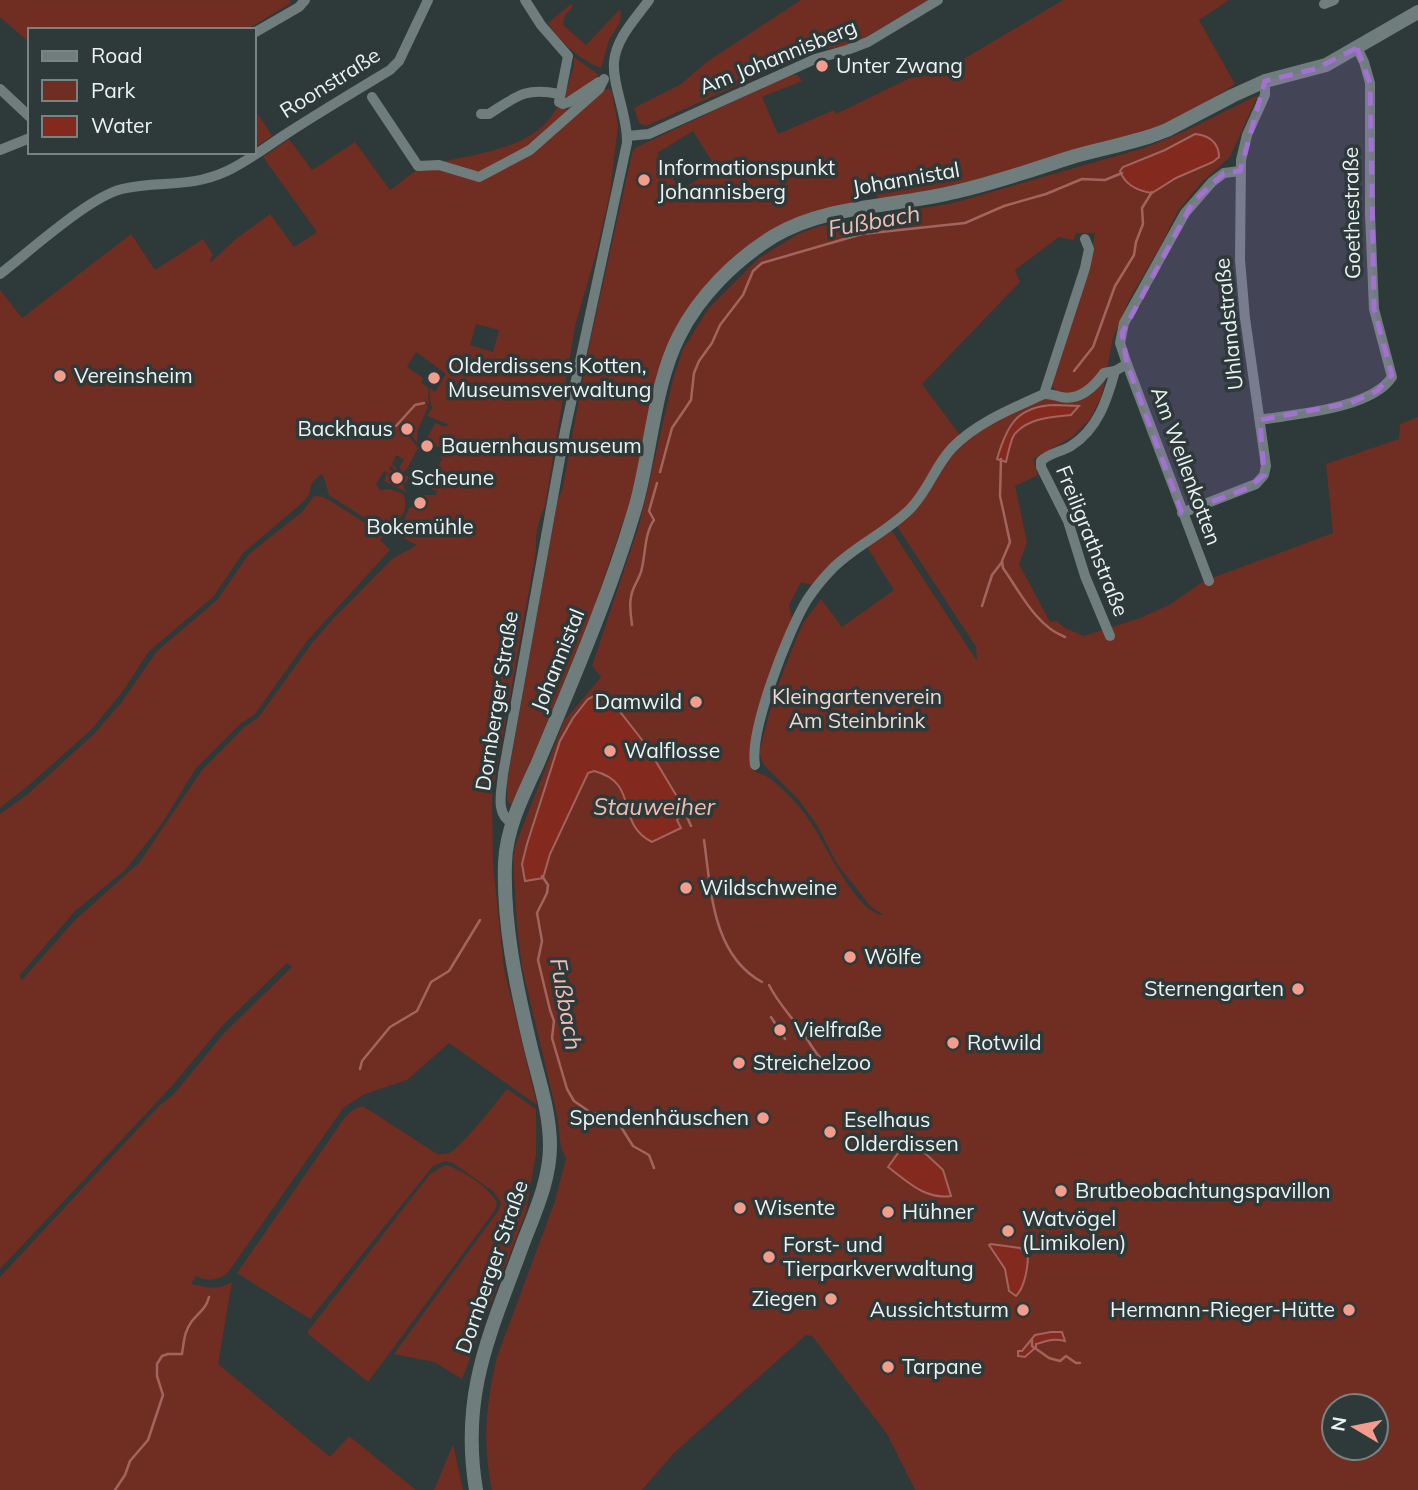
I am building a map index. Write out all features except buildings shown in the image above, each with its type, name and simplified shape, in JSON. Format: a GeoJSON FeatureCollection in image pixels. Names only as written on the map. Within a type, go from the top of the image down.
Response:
{"type":"FeatureCollection","features":[{"type":"Feature","properties":{"kind":"main road","name":"Johannistal"},"geometry":{"type":"LineString","coordinates":[[513,823],[586,651],[612,579],[644,473],[671,353],[693,312],[721,279],[768,240],[807,220],[953,193],[1167,130],[1265,82],[1315,69],[1418,12]]}},
{"type":"Feature","properties":{"kind":"main road","name":"Dornberger Straße"},"geometry":{"type":"LineString","coordinates":[[476,1490],[470,1434],[475,1388],[487,1342],[541,1196],[549,1153],[546,1106],[512,957],[505,864],[506,847],[513,823]]}},
{"type":"Feature","properties":{"kind":"street"},"geometry":{"type":"LineString","coordinates":[[256,32],[299,7],[305,0]]}},
{"type":"Feature","properties":{"kind":"street","name":"Roonstraße"},"geometry":{"type":"LineString","coordinates":[[0,274],[100,198],[121,189],[138,186],[190,184],[226,172],[245,162],[400,61],[428,0]]}},
{"type":"Feature","properties":{"kind":"street"},"geometry":{"type":"LineString","coordinates":[[525,0],[568,56],[560,99]]}},
{"type":"Feature","properties":{"kind":"street","name":"Dornberger Straße"},"geometry":{"type":"LineString","coordinates":[[513,823],[506,820],[502,811],[503,774],[570,405],[627,136],[626,119],[615,74],[615,57],[621,41],[649,0]]}},
{"type":"Feature","properties":{"kind":"street","name":"Am Johannisberg"},"geometry":{"type":"LineString","coordinates":[[627,136],[649,134],[816,59],[856,47],[939,0]]}},
{"type":"Feature","properties":{"kind":"street","name":"Goethestraße"},"geometry":{"type":"LineString","coordinates":[[1260,420],[1331,409],[1350,403],[1377,391],[1392,377],[1374,309],[1370,214],[1370,83],[1357,48]]}},
{"type":"Feature","properties":{"kind":"street"},"geometry":{"type":"LineString","coordinates":[[481,114],[488,114],[516,96],[530,91],[540,90],[569,103],[615,74]]}},
{"type":"Feature","properties":{"kind":"street"},"geometry":{"type":"LineString","coordinates":[[372,97],[418,166],[439,165],[479,177],[530,150],[598,89],[604,79]]}},
{"type":"Feature","properties":{"kind":"street","name":"Uhlandstraße"},"geometry":{"type":"LineString","coordinates":[[1182,513],[1256,484],[1264,475],[1266,466],[1242,289],[1240,171],[1247,135],[1265,95],[1265,82]]}},
{"type":"Feature","properties":{"kind":"street"},"geometry":{"type":"LineString","coordinates":[[0,89],[28,115]]}},
{"type":"Feature","properties":{"kind":"street"},"geometry":{"type":"LineString","coordinates":[[0,150],[28,139]]}},
{"type":"Feature","properties":{"kind":"street"},"geometry":{"type":"LineString","coordinates":[[755,765],[756,738],[780,660],[798,616],[820,582],[856,547],[893,526],[912,507],[945,458],[962,439],[984,424],[1044,394],[1063,398],[1077,396],[1092,388],[1104,373],[1115,371],[1127,364],[1120,343],[1124,323],[1185,213],[1212,181],[1224,173],[1240,171]]}},
{"type":"Feature","properties":{"kind":"street"},"geometry":{"type":"LineString","coordinates":[[1044,394],[1085,268],[1089,249],[1085,239]]}},
{"type":"Feature","properties":{"kind":"street","name":"Am Wellenkotten"},"geometry":{"type":"LineString","coordinates":[[1127,364],[1209,581]]}},
{"type":"Feature","properties":{"kind":"street","name":"Freiligrathstraße"},"geometry":{"type":"LineString","coordinates":[[1110,636],[1085,576],[1068,521],[1040,464],[1044,457],[1071,446],[1087,433],[1100,416],[1115,371]]}},
{"type":"Feature","properties":{"kind":"highlighted area"},"geometry":{"type":"Polygon","coordinates":[[[1357,48],[1370,83],[1374,309],[1392,375],[1377,391],[1350,403],[1260,420],[1264,475],[1248,488],[1182,513],[1127,364],[1122,333],[1193,202],[1224,173],[1240,171],[1265,81],[1315,69],[1357,48]]]}},
{"type":"Feature","properties":{"kind":"green space"},"geometry":{"type":"Polygon","coordinates":[[[0,0],[289,0],[291,3],[249,28],[28,28],[28,41],[0,17],[0,0]]]}},
{"type":"Feature","properties":{"kind":"green space"},"geometry":{"type":"Polygon","coordinates":[[[801,0],[928,0],[866,37],[842,47],[818,50],[646,126],[639,123],[634,108],[681,84],[708,61],[801,0]]]}},
{"type":"Feature","properties":{"kind":"green space"},"geometry":{"type":"Polygon","coordinates":[[[1063,0],[1229,0],[1199,20],[1235,84],[1201,106],[1165,126],[994,177],[880,201],[871,187],[861,188],[859,203],[816,211],[781,225],[696,300],[642,453],[628,507],[591,616],[513,804],[510,804],[507,800],[507,783],[558,498],[562,491],[587,355],[632,153],[635,148],[789,75],[798,75],[802,81],[762,97],[778,134],[834,110],[836,114],[910,78],[940,73],[1063,0]],[[693,131],[657,153],[680,190],[716,168],[693,131]]]}},
{"type":"Feature","properties":{"kind":"green space"},"geometry":{"type":"Polygon","coordinates":[[[571,4],[573,6],[564,17],[563,25],[586,45],[619,10],[621,11],[620,22],[609,40],[601,68],[571,50],[548,23],[571,4]]]}},
{"type":"Feature","properties":{"kind":"green space"},"geometry":{"type":"Polygon","coordinates":[[[574,57],[599,75],[567,99],[565,96],[574,57]]]}},
{"type":"Feature","properties":{"kind":"green space"},"geometry":{"type":"Polygon","coordinates":[[[611,89],[618,125],[610,193],[575,326],[492,797],[493,865],[504,969],[537,1105],[449,1043],[407,1080],[365,1094],[344,1107],[229,1271],[214,1280],[196,1276],[191,1284],[216,1287],[232,1282],[218,1364],[330,1457],[349,1436],[416,1490],[0,1490],[0,1277],[160,1105],[174,1094],[225,1032],[292,967],[287,963],[222,1026],[172,1086],[0,1269],[0,814],[28,794],[94,734],[121,703],[157,651],[217,600],[249,554],[302,512],[314,496],[324,497],[384,535],[380,540],[390,550],[307,641],[255,714],[240,724],[196,768],[161,825],[125,870],[75,911],[19,976],[22,980],[75,920],[139,863],[202,770],[244,727],[258,718],[312,643],[334,618],[392,559],[417,545],[401,537],[399,532],[409,508],[412,506],[423,510],[429,501],[422,495],[436,495],[437,491],[432,490],[432,486],[423,483],[434,473],[444,450],[426,440],[435,423],[446,427],[448,424],[427,416],[433,406],[429,388],[435,392],[446,374],[416,352],[407,367],[423,378],[421,383],[428,387],[429,406],[424,397],[428,407],[418,430],[417,443],[410,433],[413,431],[408,423],[402,427],[418,448],[407,469],[402,472],[399,467],[404,460],[396,455],[392,464],[397,469],[394,471],[391,466],[389,469],[393,471],[388,474],[395,485],[404,479],[403,476],[408,476],[403,485],[406,492],[384,481],[387,473],[384,471],[376,484],[380,490],[390,489],[403,494],[404,511],[397,521],[382,529],[329,495],[321,474],[311,484],[309,495],[302,503],[243,553],[213,597],[149,651],[123,691],[91,730],[0,808],[0,290],[22,318],[131,234],[155,270],[203,239],[213,255],[211,262],[237,238],[270,214],[294,247],[317,232],[263,157],[289,139],[312,170],[355,142],[390,190],[422,168],[517,142],[547,122],[557,107],[567,109],[593,90],[611,89]],[[476,324],[470,345],[493,352],[499,330],[476,324]]]}},
{"type":"Feature","properties":{"kind":"green space","name":"Kleingartenverein Am Steinbrink"},"geometry":{"type":"Polygon","coordinates":[[[1258,95],[1230,157],[1201,183],[1178,211],[1129,300],[1113,338],[1102,395],[1090,419],[1072,437],[1033,459],[1038,475],[1015,486],[1027,542],[1019,564],[1050,622],[1056,621],[1084,636],[1140,618],[1169,605],[1204,581],[1333,533],[1326,464],[1399,439],[1400,424],[1418,417],[1418,1490],[915,1490],[887,1434],[812,1336],[806,1335],[674,1453],[642,1490],[492,1490],[486,1440],[493,1374],[555,1201],[566,1158],[561,1148],[557,1115],[522,967],[513,861],[515,846],[564,721],[601,677],[592,666],[640,522],[673,379],[683,349],[708,309],[759,258],[798,234],[820,226],[953,203],[1144,148],[1258,95]],[[1076,233],[1074,240],[1059,237],[1015,270],[1020,282],[922,384],[965,442],[1019,408],[1042,400],[1053,400],[1056,390],[1050,383],[1088,269],[1095,233],[1076,233]],[[893,520],[855,544],[812,585],[801,582],[789,605],[792,620],[755,726],[751,757],[756,772],[779,786],[804,812],[844,878],[863,904],[884,915],[871,907],[837,864],[817,825],[798,799],[763,764],[759,752],[774,696],[794,644],[803,623],[821,599],[842,627],[894,590],[867,547],[892,531],[977,661],[976,647],[893,520]]]}},
{"type":"Feature","properties":{"kind":"green space"},"geometry":{"type":"Polygon","coordinates":[[[256,111],[272,136],[256,147],[256,111]]]}},
{"type":"Feature","properties":{"kind":"green space"},"geometry":{"type":"Polygon","coordinates":[[[507,1089],[536,1109],[536,1154],[526,1212],[462,1379],[434,1362],[394,1354],[498,1211],[501,1203],[494,1192],[453,1163],[445,1161],[433,1166],[310,1319],[237,1273],[345,1117],[354,1109],[363,1106],[437,1154],[446,1154],[455,1149],[479,1124],[507,1089]]]}},
{"type":"Feature","properties":{"kind":"green space"},"geometry":{"type":"Polygon","coordinates":[[[445,1165],[467,1175],[487,1190],[497,1202],[495,1210],[368,1382],[308,1334],[308,1331],[430,1174],[445,1165]]]}},
{"type":"Feature","properties":{"kind":"green space"},"geometry":{"type":"Polygon","coordinates":[[[453,1444],[463,1490],[434,1490],[453,1444]]]}},
{"type":"Feature","properties":{"kind":"water"},"geometry":{"type":"Polygon","coordinates":[[[1195,134],[1215,143],[1219,157],[1213,162],[1176,178],[1152,193],[1133,186],[1122,176],[1120,171],[1123,167],[1195,134]]]}},
{"type":"Feature","properties":{"kind":"water"},"geometry":{"type":"Polygon","coordinates":[[[1055,405],[1079,406],[1071,415],[1040,419],[1019,429],[1010,445],[1006,462],[997,459],[1005,436],[1016,420],[1031,409],[1055,405]]]}},
{"type":"Feature","properties":{"kind":"water","name":"Stauweiher"},"geometry":{"type":"Polygon","coordinates":[[[602,692],[646,745],[685,810],[677,820],[681,828],[652,842],[634,825],[618,784],[594,771],[588,773],[550,854],[543,878],[525,881],[522,864],[527,844],[560,741],[588,699],[602,692]]]}},
{"type":"Feature","properties":{"kind":"water"},"geometry":{"type":"Polygon","coordinates":[[[909,1138],[943,1170],[951,1196],[925,1192],[888,1167],[909,1138]]]}},
{"type":"Feature","properties":{"kind":"water"},"geometry":{"type":"Polygon","coordinates":[[[989,1245],[1020,1248],[1028,1254],[1024,1282],[1016,1296],[1009,1291],[1005,1269],[989,1245]]]}},
{"type":"Feature","properties":{"kind":"water"},"geometry":{"type":"Polygon","coordinates":[[[1062,1332],[1065,1341],[1053,1340],[1036,1344],[1025,1357],[1018,1356],[1018,1351],[1022,1351],[1035,1335],[1062,1332]]]}},
{"type":"Feature","properties":{"kind":"waterway","name":"Fußbach"},"geometry":{"type":"LineString","coordinates":[[660,472],[672,428],[691,400],[694,373],[699,361],[712,343],[720,325],[743,295],[753,271],[762,263],[862,234],[965,223],[1004,206],[1046,194],[1082,179],[1105,180],[1122,173]]}},
{"type":"Feature","properties":{"kind":"waterway"},"geometry":{"type":"LineString","coordinates":[[1074,371],[1093,347],[1115,286],[1134,255],[1143,224],[1142,208],[1152,192]]}},
{"type":"Feature","properties":{"kind":"waterway"},"geometry":{"type":"LineString","coordinates":[[396,426],[415,405],[424,403]]}},
{"type":"Feature","properties":{"kind":"waterway"},"geometry":{"type":"LineString","coordinates":[[1001,459],[1000,496],[1010,542],[1002,561],[1003,568],[1037,617],[1065,637]]}},
{"type":"Feature","properties":{"kind":"waterway","name":"Fußbach"},"geometry":{"type":"LineString","coordinates":[[632,625],[631,597],[641,572],[647,538],[654,520],[649,511],[657,483]]}},
{"type":"Feature","properties":{"kind":"waterway"},"geometry":{"type":"LineString","coordinates":[[982,606],[992,575],[1002,562]]}},
{"type":"Feature","properties":{"kind":"waterway"},"geometry":{"type":"LineString","coordinates":[[683,808],[691,826]]}},
{"type":"Feature","properties":{"kind":"waterway"},"geometry":{"type":"LineString","coordinates":[[704,840],[712,899],[724,938],[745,970],[762,982]]}},
{"type":"Feature","properties":{"kind":"waterway","name":"Fußbach"},"geometry":{"type":"LineString","coordinates":[[542,876],[548,885],[537,913],[542,941],[538,960],[554,1021],[552,1038],[567,1089],[574,1101],[590,1112],[611,1118],[621,1127],[633,1146],[649,1155],[654,1168]]}},
{"type":"Feature","properties":{"kind":"waterway"},"geometry":{"type":"LineString","coordinates":[[360,1069],[362,1061],[390,1027],[417,1011],[431,982],[449,971],[480,920]]}},
{"type":"Feature","properties":{"kind":"waterway"},"geometry":{"type":"LineString","coordinates":[[769,985],[816,1052],[835,1070]]}},
{"type":"Feature","properties":{"kind":"waterway"},"geometry":{"type":"LineString","coordinates":[[771,1017],[785,1039]]}},
{"type":"Feature","properties":{"kind":"waterway"},"geometry":{"type":"LineString","coordinates":[[115,1490],[130,1461],[148,1440],[163,1395],[157,1376],[157,1364],[162,1356],[182,1354],[187,1329],[209,1297]]}},
{"type":"Feature","properties":{"kind":"waterway"},"geometry":{"type":"LineString","coordinates":[[1032,1340],[1032,1346],[1049,1358],[1060,1361],[1066,1356],[1080,1363]]}},
{"type":"Feature","properties":{"kind":"place","name":"Unter Zwang"},"geometry":{"type":"Point","coordinates":[822,66]}},
{"type":"Feature","properties":{"kind":"place","name":"Informationspunkt Johannisberg"},"geometry":{"type":"Point","coordinates":[644,180]}},
{"type":"Feature","properties":{"kind":"place","name":"Vereinsheim"},"geometry":{"type":"Point","coordinates":[60,376]}},
{"type":"Feature","properties":{"kind":"place","name":"Olderdissens Kotten, Museumsverwaltung"},"geometry":{"type":"Point","coordinates":[434,378]}},
{"type":"Feature","properties":{"kind":"place","name":"Backhaus"},"geometry":{"type":"Point","coordinates":[407,429]}},
{"type":"Feature","properties":{"kind":"place","name":"Bauernhausmuseum"},"geometry":{"type":"Point","coordinates":[427,446]}},
{"type":"Feature","properties":{"kind":"place","name":"Scheune"},"geometry":{"type":"Point","coordinates":[397,478]}},
{"type":"Feature","properties":{"kind":"place","name":"Bokemühle"},"geometry":{"type":"Point","coordinates":[420,503]}},
{"type":"Feature","properties":{"kind":"place","name":"Damwild"},"geometry":{"type":"Point","coordinates":[696,702]}},
{"type":"Feature","properties":{"kind":"place","name":"Walflosse"},"geometry":{"type":"Point","coordinates":[610,751]}},
{"type":"Feature","properties":{"kind":"place","name":"Wildschweine"},"geometry":{"type":"Point","coordinates":[686,888]}},
{"type":"Feature","properties":{"kind":"place","name":"Wölfe"},"geometry":{"type":"Point","coordinates":[850,957]}},
{"type":"Feature","properties":{"kind":"place","name":"Sternengarten"},"geometry":{"type":"Point","coordinates":[1298,989]}},
{"type":"Feature","properties":{"kind":"place","name":"Vielfraße"},"geometry":{"type":"Point","coordinates":[780,1030]}},
{"type":"Feature","properties":{"kind":"place","name":"Rotwild"},"geometry":{"type":"Point","coordinates":[953,1043]}},
{"type":"Feature","properties":{"kind":"place","name":"Streichelzoo"},"geometry":{"type":"Point","coordinates":[739,1063]}},
{"type":"Feature","properties":{"kind":"place","name":"Spendenhäuschen"},"geometry":{"type":"Point","coordinates":[763,1118]}},
{"type":"Feature","properties":{"kind":"place","name":"Eselhaus Olderdissen"},"geometry":{"type":"Point","coordinates":[830,1132]}},
{"type":"Feature","properties":{"kind":"place","name":"Brutbeobachtungspavillon"},"geometry":{"type":"Point","coordinates":[1061,1191]}},
{"type":"Feature","properties":{"kind":"place","name":"Wisente"},"geometry":{"type":"Point","coordinates":[740,1208]}},
{"type":"Feature","properties":{"kind":"place","name":"Hühner"},"geometry":{"type":"Point","coordinates":[888,1212]}},
{"type":"Feature","properties":{"kind":"place","name":"Watvögel (Limikolen)"},"geometry":{"type":"Point","coordinates":[1008,1231]}},
{"type":"Feature","properties":{"kind":"place","name":"Forst- und Tierparkverwaltung"},"geometry":{"type":"Point","coordinates":[769,1257]}},
{"type":"Feature","properties":{"kind":"place","name":"Ziegen"},"geometry":{"type":"Point","coordinates":[831,1299]}},
{"type":"Feature","properties":{"kind":"place","name":"Aussichtsturm"},"geometry":{"type":"Point","coordinates":[1023,1310]}},
{"type":"Feature","properties":{"kind":"place","name":"Hermann-Rieger-Hütte"},"geometry":{"type":"Point","coordinates":[1349,1310]}},
{"type":"Feature","properties":{"kind":"place","name":"Tarpane"},"geometry":{"type":"Point","coordinates":[888,1367]}}]}
